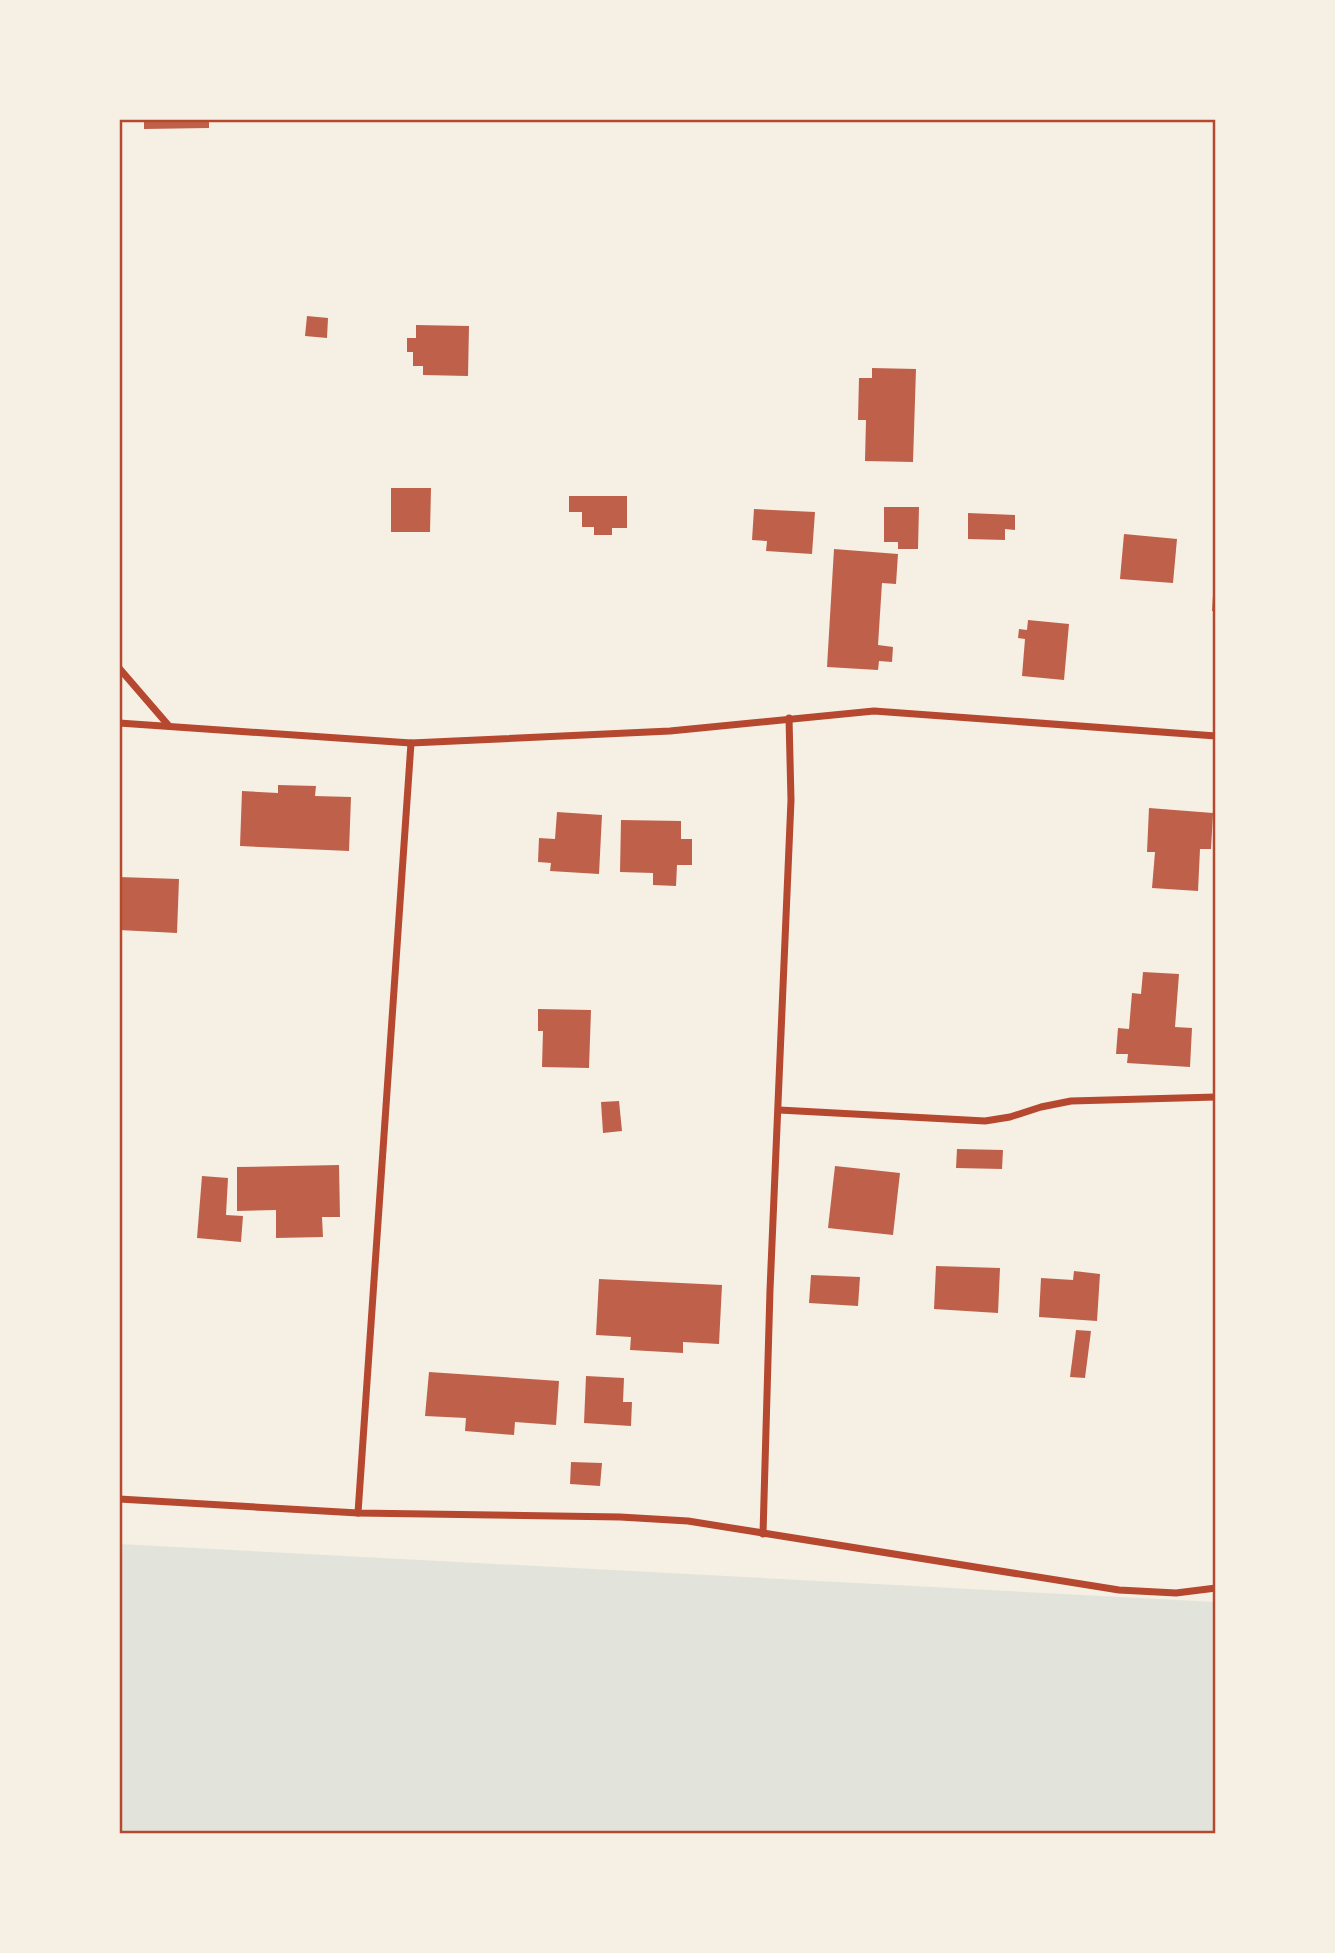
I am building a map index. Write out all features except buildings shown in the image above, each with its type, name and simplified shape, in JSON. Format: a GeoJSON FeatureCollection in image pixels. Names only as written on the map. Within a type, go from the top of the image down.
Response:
{"type":"FeatureCollection","features":[{"type":"Feature","properties":{"kind":"street"},"geometry":{"type":"LineString","coordinates":[[119,668],[169,726]]}},
{"type":"Feature","properties":{"kind":"street"},"geometry":{"type":"LineString","coordinates":[[119,723],[411,743],[670,732],[874,711],[1216,736]]}},
{"type":"Feature","properties":{"kind":"street"},"geometry":{"type":"LineString","coordinates":[[763,1534],[770,1290],[791,800],[789,718]]}},
{"type":"Feature","properties":{"kind":"street"},"geometry":{"type":"LineString","coordinates":[[358,1513],[411,743]]}},
{"type":"Feature","properties":{"kind":"street"},"geometry":{"type":"LineString","coordinates":[[779,1110],[985,1121],[1071,1101],[1216,1097]]}},
{"type":"Feature","properties":{"kind":"street"},"geometry":{"type":"LineString","coordinates":[[119,1499],[358,1513],[620,1517],[688,1521],[1119,1590],[1176,1593],[1216,1588]]}},
{"type":"Feature","properties":{"kind":"shaded area"},"geometry":{"type":"Polygon","coordinates":[[[119,1544],[1216,1602],[1216,1834],[119,1834],[119,1544]]]}}]}
